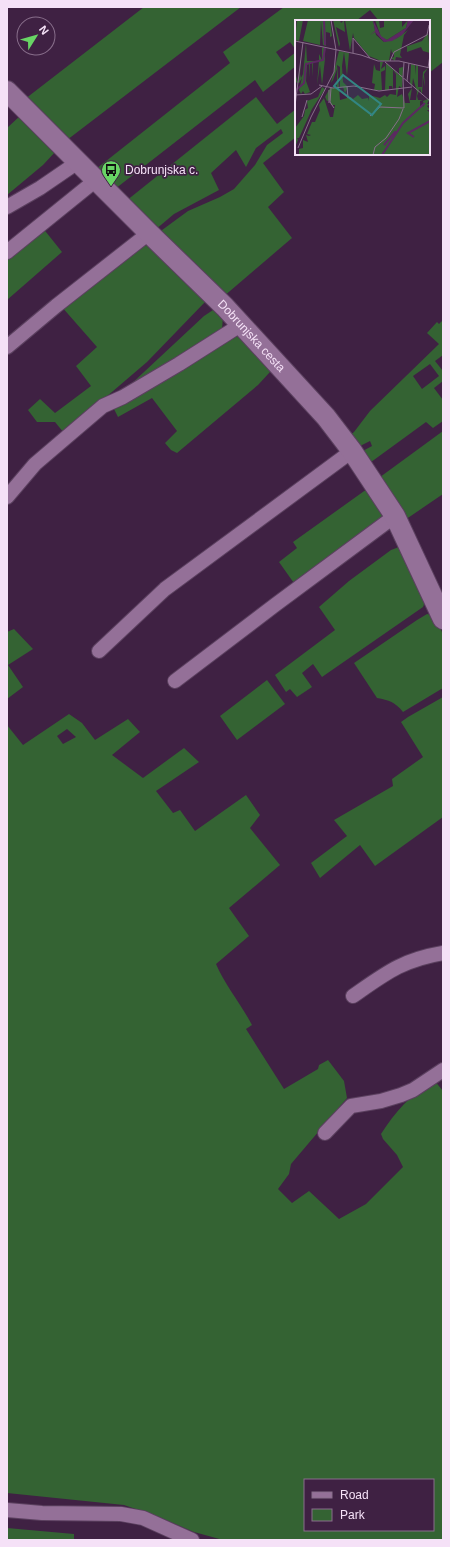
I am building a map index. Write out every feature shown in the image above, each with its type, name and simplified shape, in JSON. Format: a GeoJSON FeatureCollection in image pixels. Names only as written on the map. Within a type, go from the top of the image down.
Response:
{"type":"FeatureCollection","features":[{"type":"Feature","properties":{"kind":"street","name":"Dobrunjska cesta"},"geometry":{"type":"LineString","coordinates":[[7,91],[242,324],[326,417],[352,451],[395,516],[443,619]]}},
{"type":"Feature","properties":{"kind":"street"},"geometry":{"type":"LineString","coordinates":[[7,207],[40,188],[78,162]]}},
{"type":"Feature","properties":{"kind":"street"},"geometry":{"type":"LineString","coordinates":[[7,252],[96,180]]}},
{"type":"Feature","properties":{"kind":"street"},"geometry":{"type":"LineString","coordinates":[[7,347],[56,306],[149,233]]}},
{"type":"Feature","properties":{"kind":"street"},"geometry":{"type":"LineString","coordinates":[[7,497],[35,464],[103,406],[123,397],[167,372],[242,324]]}},
{"type":"Feature","properties":{"kind":"street"},"geometry":{"type":"LineString","coordinates":[[99,650],[166,589],[352,451]]}},
{"type":"Feature","properties":{"kind":"street"},"geometry":{"type":"LineString","coordinates":[[175,681],[274,605],[395,516]]}},
{"type":"Feature","properties":{"kind":"street"},"geometry":{"type":"LineString","coordinates":[[353,996],[388,971],[405,962],[443,953]]}},
{"type":"Feature","properties":{"kind":"street"},"geometry":{"type":"LineString","coordinates":[[325,1134],[351,1106],[381,1101],[401,1095],[413,1090],[443,1070]]}},
{"type":"Feature","properties":{"kind":"street"},"geometry":{"type":"LineString","coordinates":[[7,1510],[42,1513],[121,1514],[143,1518],[192,1540]]}},
{"type":"Feature","properties":{"kind":"green space"},"geometry":{"type":"Polygon","coordinates":[[[144,7],[241,7],[67,140],[25,99],[144,7]]]}},
{"type":"Feature","properties":{"kind":"green space"},"geometry":{"type":"Polygon","coordinates":[[[284,7],[443,7],[443,62],[430,72],[430,20],[378,20],[370,10],[357,20],[295,20],[295,49],[290,42],[276,52],[283,62],[295,53],[295,67],[263,92],[255,80],[115,189],[96,169],[230,63],[223,52],[284,7]]]}},
{"type":"Feature","properties":{"kind":"green space"},"geometry":{"type":"Polygon","coordinates":[[[256,97],[277,124],[295,110],[295,138],[263,163],[284,192],[268,207],[292,238],[223,297],[158,233],[188,211],[234,189],[255,165],[267,145],[283,133],[281,129],[256,148],[246,167],[236,150],[211,173],[219,190],[174,214],[155,230],[126,201],[256,97]]]}},
{"type":"Feature","properties":{"kind":"green space"},"geometry":{"type":"Polygon","coordinates":[[[21,115],[57,150],[43,165],[7,195],[7,128],[21,115]]]}},
{"type":"Feature","properties":{"kind":"green space"},"geometry":{"type":"Polygon","coordinates":[[[42,227],[62,252],[7,300],[7,258],[42,227]]]}},
{"type":"Feature","properties":{"kind":"green space"},"geometry":{"type":"Polygon","coordinates":[[[151,244],[198,291],[205,302],[147,362],[64,433],[55,422],[37,422],[28,410],[40,399],[55,413],[91,386],[76,366],[97,347],[61,306],[144,246],[151,244]]]}},
{"type":"Feature","properties":{"kind":"green space"},"geometry":{"type":"Polygon","coordinates":[[[216,308],[223,317],[222,329],[207,343],[129,386],[204,316],[216,308]]]}},
{"type":"Feature","properties":{"kind":"green space"},"geometry":{"type":"Polygon","coordinates":[[[443,320],[443,355],[435,361],[443,371],[443,381],[434,388],[443,400],[443,421],[433,428],[426,422],[367,465],[359,453],[372,446],[370,441],[356,448],[348,437],[354,432],[370,411],[439,344],[427,333],[437,322],[439,324],[443,320]],[[430,364],[413,376],[422,389],[439,376],[430,364]]]}},
{"type":"Feature","properties":{"kind":"green space"},"geometry":{"type":"Polygon","coordinates":[[[230,335],[239,335],[269,364],[270,372],[258,385],[177,453],[171,450],[165,443],[177,431],[152,398],[118,417],[114,409],[126,400],[230,335]]]}},
{"type":"Feature","properties":{"kind":"green space"},"geometry":{"type":"Polygon","coordinates":[[[443,431],[443,494],[402,522],[376,480],[443,431]]]}},
{"type":"Feature","properties":{"kind":"green space"},"geometry":{"type":"Polygon","coordinates":[[[367,489],[384,515],[296,586],[279,562],[297,548],[293,542],[367,489]]]}},
{"type":"Feature","properties":{"kind":"green space"},"geometry":{"type":"Polygon","coordinates":[[[399,547],[427,597],[423,607],[322,677],[313,664],[302,673],[312,687],[297,697],[290,689],[286,692],[275,675],[335,630],[319,607],[349,581],[391,550],[399,547]]]}},
{"type":"Feature","properties":{"kind":"green space"},"geometry":{"type":"Polygon","coordinates":[[[427,614],[436,616],[443,635],[443,688],[403,712],[392,702],[377,698],[354,663],[427,614]]]}},
{"type":"Feature","properties":{"kind":"green space"},"geometry":{"type":"Polygon","coordinates":[[[14,629],[33,649],[8,665],[23,687],[7,699],[7,632],[14,629]]]}},
{"type":"Feature","properties":{"kind":"green space"},"geometry":{"type":"Polygon","coordinates":[[[267,680],[285,704],[237,740],[220,716],[267,680]]]}},
{"type":"Feature","properties":{"kind":"green space"},"geometry":{"type":"Polygon","coordinates":[[[443,697],[443,817],[375,866],[360,845],[320,878],[311,863],[347,836],[334,820],[393,786],[392,779],[423,757],[401,722],[443,697]]]}},
{"type":"Feature","properties":{"kind":"green space"},"geometry":{"type":"Polygon","coordinates":[[[69,714],[82,723],[95,740],[128,719],[140,732],[112,755],[143,778],[184,748],[199,762],[156,791],[173,813],[180,810],[195,831],[246,795],[260,815],[250,828],[280,865],[229,908],[249,936],[216,964],[252,1025],[246,1029],[284,1089],[318,1069],[319,1065],[328,1060],[344,1081],[347,1098],[291,1164],[289,1174],[278,1189],[292,1203],[309,1191],[339,1219],[366,1204],[403,1167],[397,1155],[383,1139],[381,1134],[386,1126],[411,1097],[434,1080],[443,1091],[443,1540],[223,1540],[194,1532],[159,1517],[124,1505],[7,1493],[7,725],[23,745],[69,714]],[[67,729],[57,736],[63,744],[76,737],[67,729]]]}},
{"type":"Feature","properties":{"kind":"green space"},"geometry":{"type":"Polygon","coordinates":[[[7,1528],[74,1534],[74,1540],[7,1540],[7,1528]]]}},
{"type":"Feature","properties":{"kind":"place","name":"Dobrunjska c."},"geometry":{"type":"Point","coordinates":[111,187]}}]}
